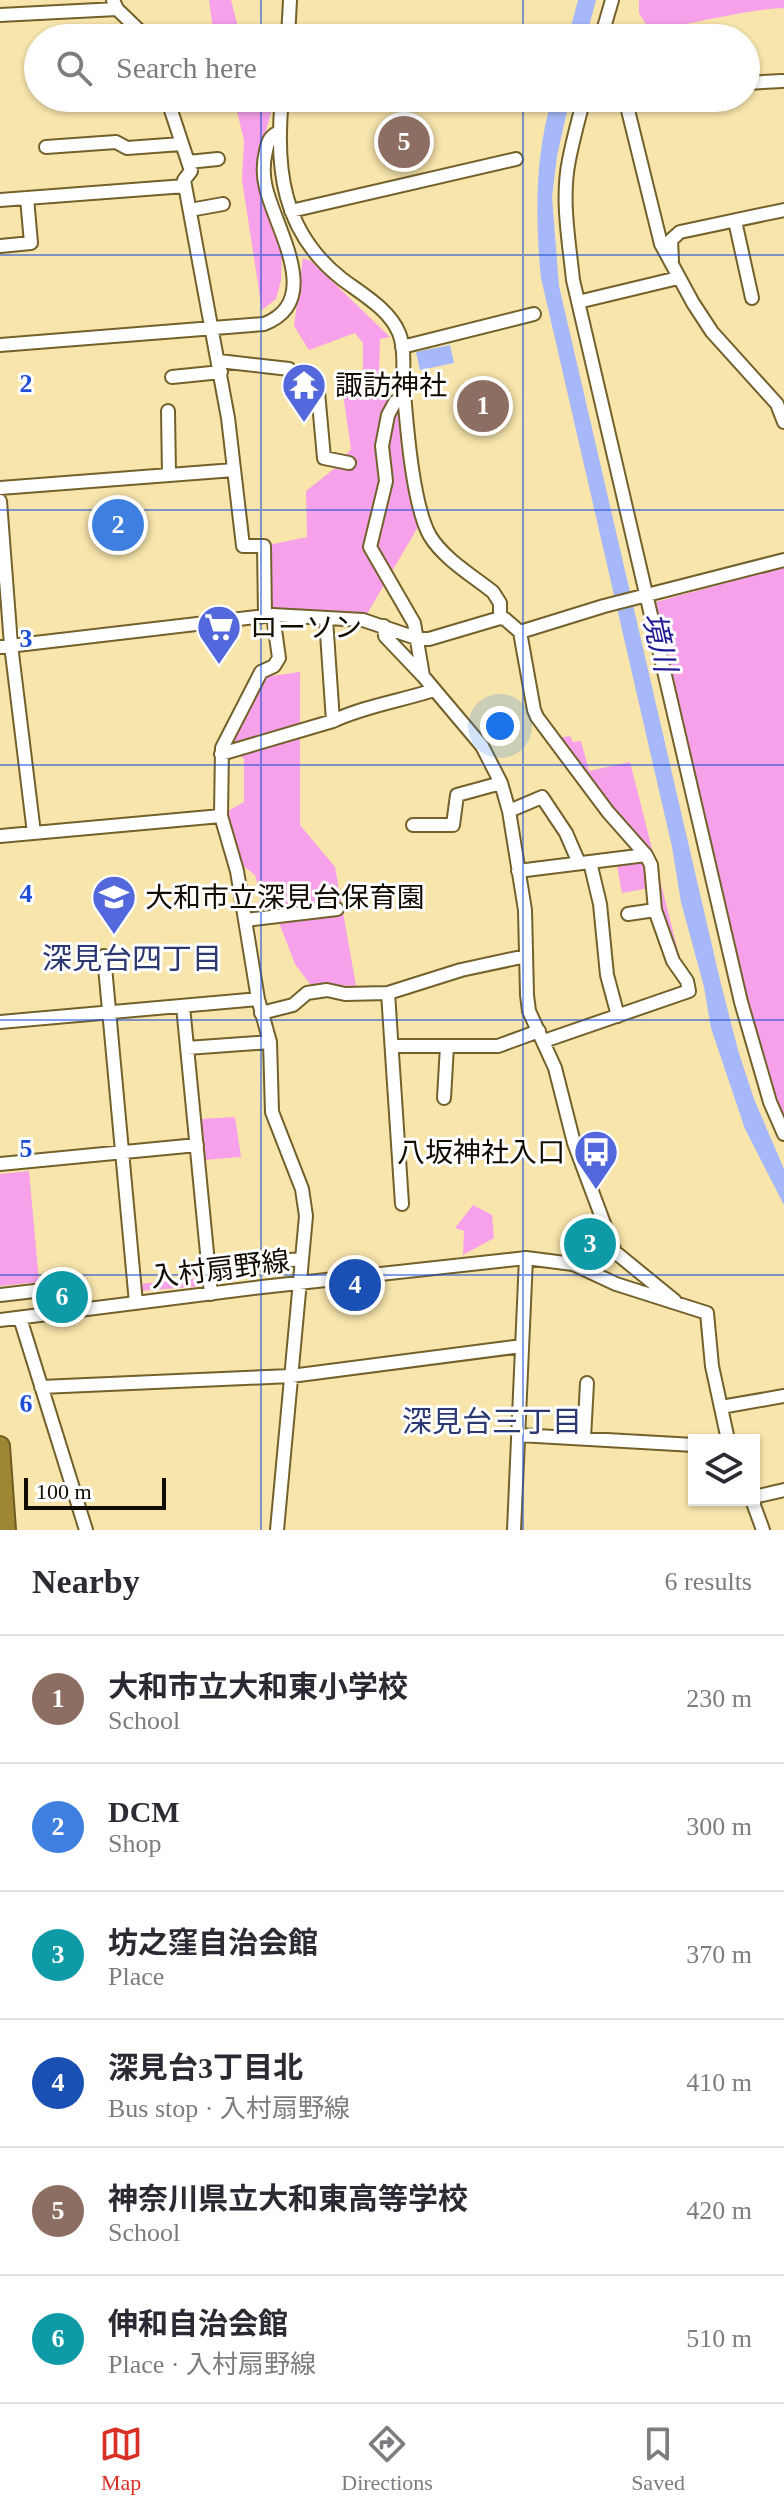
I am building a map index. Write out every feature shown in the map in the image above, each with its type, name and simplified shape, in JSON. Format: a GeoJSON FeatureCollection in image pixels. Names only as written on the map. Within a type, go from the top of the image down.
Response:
{"type":"FeatureCollection","features":[{"type":"Feature","properties":{"kind":"highway"},"geometry":{"type":"LineString","coordinates":[[0,1446],[6,1530]]}},
{"type":"Feature","properties":{"kind":"street"},"geometry":{"type":"LineString","coordinates":[[289,24],[290,0]]}},
{"type":"Feature","properties":{"kind":"street"},"geometry":{"type":"LineString","coordinates":[[607,24],[612,0]]}},
{"type":"Feature","properties":{"kind":"street"},"geometry":{"type":"LineString","coordinates":[[0,15],[115,4],[134,24]]}},
{"type":"Feature","properties":{"kind":"street"},"geometry":{"type":"LineString","coordinates":[[760,82],[782,81]]}},
{"type":"Feature","properties":{"kind":"street"},"geometry":{"type":"LineString","coordinates":[[171,112],[191,171],[184,180],[220,367],[243,546],[264,546],[269,615],[279,658],[274,666],[261,672],[221,754],[221,816],[237,871],[259,1006],[270,1042],[272,1112],[302,1189],[306,1216],[277,1530]]}},
{"type":"Feature","properties":{"kind":"street"},"geometry":{"type":"LineString","coordinates":[[281,112],[280,175],[291,211],[325,264],[388,315],[400,335],[404,398],[417,497],[430,535],[453,560],[493,592],[500,603],[500,618]]}},
{"type":"Feature","properties":{"kind":"street"},"geometry":{"type":"LineString","coordinates":[[581,112],[569,160],[566,189],[566,222],[578,302],[741,1002],[770,1102],[784,1134]]}},
{"type":"Feature","properties":{"kind":"street"},"geometry":{"type":"LineString","coordinates":[[628,112],[661,244],[678,278],[712,332],[777,404],[784,422]]}},
{"type":"Feature","properties":{"kind":"street"},"geometry":{"type":"LineString","coordinates":[[0,345],[264,324],[283,313],[292,301],[295,281],[265,187],[263,168],[268,142],[272,135],[279,132]]}},
{"type":"Feature","properties":{"kind":"street"},"geometry":{"type":"LineString","coordinates":[[46,147],[116,142],[127,148],[181,144]]}},
{"type":"Feature","properties":{"kind":"street"},"geometry":{"type":"LineString","coordinates":[[188,162],[218,159]]}},
{"type":"Feature","properties":{"kind":"street"},"geometry":{"type":"LineString","coordinates":[[291,211],[516,159]]}},
{"type":"Feature","properties":{"kind":"street"},"geometry":{"type":"LineString","coordinates":[[0,200],[185,186]]}},
{"type":"Feature","properties":{"kind":"street"},"geometry":{"type":"LineString","coordinates":[[0,246],[31,243],[27,198]]}},
{"type":"Feature","properties":{"kind":"street"},"geometry":{"type":"LineString","coordinates":[[190,210],[223,204]]}},
{"type":"Feature","properties":{"kind":"street"},"geometry":{"type":"LineString","coordinates":[[672,264],[671,240],[674,236],[784,210]]}},
{"type":"Feature","properties":{"kind":"street"},"geometry":{"type":"LineString","coordinates":[[735,221],[752,298]]}},
{"type":"Feature","properties":{"kind":"street"},"geometry":{"type":"LineString","coordinates":[[578,302],[678,278]]}},
{"type":"Feature","properties":{"kind":"street"},"geometry":{"type":"LineString","coordinates":[[402,347],[534,314]]}},
{"type":"Feature","properties":{"kind":"street"},"geometry":{"type":"LineString","coordinates":[[172,377],[220,367],[289,369],[298,396],[318,392],[324,458],[349,463]]}},
{"type":"Feature","properties":{"kind":"street"},"geometry":{"type":"LineString","coordinates":[[404,398],[395,402],[388,415],[382,446],[386,481],[370,547],[414,623],[423,676]]}},
{"type":"Feature","properties":{"kind":"street"},"geometry":{"type":"LineString","coordinates":[[168,411],[169,475]]}},
{"type":"Feature","properties":{"kind":"street"},"geometry":{"type":"LineString","coordinates":[[0,488],[234,470]]}},
{"type":"Feature","properties":{"kind":"street"},"geometry":{"type":"LineString","coordinates":[[0,501],[6,646],[34,833]]}},
{"type":"Feature","properties":{"kind":"street"},"geometry":{"type":"LineString","coordinates":[[520,632],[604,606],[784,560]]}},
{"type":"Feature","properties":{"kind":"street"},"geometry":{"type":"LineString","coordinates":[[6,646],[269,615],[363,620],[419,639],[436,639],[500,618],[520,632],[537,717],[599,802],[646,855],[651,865],[655,910],[673,961],[687,981],[689,991],[618,1016],[498,1046],[392,1046]]}},
{"type":"Feature","properties":{"kind":"street"},"geometry":{"type":"LineString","coordinates":[[326,619],[333,721]]}},
{"type":"Feature","properties":{"kind":"street"},"geometry":{"type":"LineString","coordinates":[[384,626],[385,636],[482,746],[501,783],[509,811],[525,910],[529,1011],[555,1068],[574,1143],[615,1252],[675,1301],[707,1313],[712,1366],[727,1434]]}},
{"type":"Feature","properties":{"kind":"street"},"geometry":{"type":"LineString","coordinates":[[221,754],[333,721],[360,709],[382,706],[434,690]]}},
{"type":"Feature","properties":{"kind":"street"},"geometry":{"type":"LineString","coordinates":[[413,825],[453,825],[457,795],[501,783]]}},
{"type":"Feature","properties":{"kind":"street"},"geometry":{"type":"LineString","coordinates":[[509,811],[542,797],[585,863],[600,904],[607,975],[618,1016]]}},
{"type":"Feature","properties":{"kind":"street"},"geometry":{"type":"LineString","coordinates":[[0,836],[221,816]]}},
{"type":"Feature","properties":{"kind":"street"},"geometry":{"type":"LineString","coordinates":[[518,871],[646,855]]}},
{"type":"Feature","properties":{"kind":"street"},"geometry":{"type":"LineString","coordinates":[[245,920],[337,909]]}},
{"type":"Feature","properties":{"kind":"street"},"geometry":{"type":"LineString","coordinates":[[628,914],[655,910]]}},
{"type":"Feature","properties":{"kind":"street"},"geometry":{"type":"LineString","coordinates":[[104,956],[136,1303]]}},
{"type":"Feature","properties":{"kind":"street"},"geometry":{"type":"LineString","coordinates":[[0,1022],[183,1006],[293,1005],[307,993],[327,990],[345,994],[388,993],[461,970],[526,956]]}},
{"type":"Feature","properties":{"kind":"street"},"geometry":{"type":"LineString","coordinates":[[388,993],[402,1204]]}},
{"type":"Feature","properties":{"kind":"street"},"geometry":{"type":"LineString","coordinates":[[183,1006],[211,1294]]}},
{"type":"Feature","properties":{"kind":"street"},"geometry":{"type":"LineString","coordinates":[[187,1048],[270,1042]]}},
{"type":"Feature","properties":{"kind":"street"},"geometry":{"type":"LineString","coordinates":[[444,1098],[447,1046]]}},
{"type":"Feature","properties":{"kind":"street"},"geometry":{"type":"LineString","coordinates":[[0,1164],[197,1145]]}},
{"type":"Feature","properties":{"kind":"street"},"geometry":{"type":"LineString","coordinates":[[514,1530],[526,1258]]}},
{"type":"Feature","properties":{"kind":"street","name":"入村扇野線"},"geometry":{"type":"LineString","coordinates":[[0,1320],[526,1258],[573,1264],[616,1284],[675,1301]]}},
{"type":"Feature","properties":{"kind":"street"},"geometry":{"type":"LineString","coordinates":[[209,1267],[302,1259]]}},
{"type":"Feature","properties":{"kind":"street"},"geometry":{"type":"LineString","coordinates":[[0,1295],[43,1290]]}},
{"type":"Feature","properties":{"kind":"street"},"geometry":{"type":"LineString","coordinates":[[20,1318],[86,1530]]}},
{"type":"Feature","properties":{"kind":"street"},"geometry":{"type":"LineString","coordinates":[[41,1387],[291,1376],[522,1346]]}},
{"type":"Feature","properties":{"kind":"street"},"geometry":{"type":"LineString","coordinates":[[584,1438],[587,1383]]}},
{"type":"Feature","properties":{"kind":"street"},"geometry":{"type":"LineString","coordinates":[[721,1407],[784,1396]]}},
{"type":"Feature","properties":{"kind":"street"},"geometry":{"type":"LineString","coordinates":[[519,1435],[688,1445]]}},
{"type":"Feature","properties":{"kind":"street"},"geometry":{"type":"LineString","coordinates":[[760,1496],[784,1490]]}},
{"type":"Feature","properties":{"kind":"street"},"geometry":{"type":"LineString","coordinates":[[756,1506],[763,1530]]}},
{"type":"Feature","properties":{"kind":"shaded area"},"geometry":{"type":"Polygon","coordinates":[[[209,0],[231,0],[237,24],[212,24],[209,0]]]}},
{"type":"Feature","properties":{"kind":"shaded area"},"geometry":{"type":"Polygon","coordinates":[[[639,0],[784,0],[784,8],[683,24],[646,24],[639,13],[639,0]]]}},
{"type":"Feature","properties":{"kind":"shaded area"},"geometry":{"type":"Polygon","coordinates":[[[237,112],[271,112],[262,145],[258,185],[282,253],[281,280],[276,299],[262,310],[242,180],[244,140],[237,112]]]}},
{"type":"Feature","properties":{"kind":"shaded area"},"geometry":{"type":"Polygon","coordinates":[[[303,258],[311,261],[390,337],[380,339],[381,397],[401,405],[407,467],[418,527],[367,614],[270,607],[269,545],[307,537],[306,491],[334,469],[351,449],[343,394],[363,375],[363,343],[355,333],[309,350],[294,326],[303,258]]]}},
{"type":"Feature","properties":{"kind":"shaded area"},"geometry":{"type":"Polygon","coordinates":[[[784,567],[784,1123],[777,1109],[747,1000],[652,603],[784,567]]]}},
{"type":"Feature","properties":{"kind":"shaded area"},"geometry":{"type":"Polygon","coordinates":[[[300,672],[300,825],[335,867],[356,986],[310,984],[295,964],[278,920],[253,927],[248,906],[263,901],[255,875],[238,862],[226,812],[244,802],[244,759],[228,746],[264,677],[300,672]]]}},
{"type":"Feature","properties":{"kind":"shaded area"},"geometry":{"type":"Polygon","coordinates":[[[570,736],[573,742],[581,741],[589,771],[630,762],[656,863],[649,850],[617,815],[558,738],[570,736]]]}},
{"type":"Feature","properties":{"kind":"shaded area"},"geometry":{"type":"Polygon","coordinates":[[[641,856],[648,866],[650,888],[622,893],[616,860],[641,856]]]}},
{"type":"Feature","properties":{"kind":"shaded area"},"geometry":{"type":"Polygon","coordinates":[[[657,869],[682,967],[658,907],[657,869]]]}},
{"type":"Feature","properties":{"kind":"shaded area"},"geometry":{"type":"Polygon","coordinates":[[[235,1117],[241,1157],[203,1160],[200,1119],[235,1117]]]}},
{"type":"Feature","properties":{"kind":"shaded area"},"geometry":{"type":"Polygon","coordinates":[[[29,1171],[39,1282],[0,1286],[0,1174],[29,1171]]]}},
{"type":"Feature","properties":{"kind":"shaded area"},"geometry":{"type":"Polygon","coordinates":[[[473,1205],[492,1215],[494,1238],[463,1255],[464,1231],[455,1228],[473,1205]]]}},
{"type":"Feature","properties":{"kind":"shaded area"},"geometry":{"type":"Polygon","coordinates":[[[255,1266],[255,1276],[216,1282],[215,1271],[255,1266]]]}},
{"type":"Feature","properties":{"kind":"shaded area"},"geometry":{"type":"Polygon","coordinates":[[[202,1278],[204,1286],[139,1291],[139,1284],[202,1278]]]}},
{"type":"Feature","properties":{"kind":"water"},"geometry":{"type":"Polygon","coordinates":[[[578,0],[596,0],[590,24],[572,24],[578,0]]]}},
{"type":"Feature","properties":{"kind":"water"},"geometry":{"type":"Polygon","coordinates":[[[548,112],[567,112],[552,197],[559,286],[720,980],[754,1099],[784,1169],[784,1205],[745,1129],[711,1028],[541,278],[538,187],[548,112]]]}},
{"type":"Feature","properties":{"kind":"water"},"geometry":{"type":"Polygon","coordinates":[[[450,345],[454,363],[420,370],[416,352],[450,345]]]}},
{"type":"Feature","properties":{"kind":"place","name":"神奈川県立大和東高等学校"},"geometry":{"type":"Point","coordinates":[404,142]}},
{"type":"Feature","properties":{"kind":"place","name":"大和市立大和東小学校"},"geometry":{"type":"Point","coordinates":[483,406]}},
{"type":"Feature","properties":{"kind":"place","name":"諏訪神社"},"geometry":{"type":"Point","coordinates":[304,424]}},
{"type":"Feature","properties":{"kind":"place","name":"DCM"},"geometry":{"type":"Point","coordinates":[118,525]}},
{"type":"Feature","properties":{"kind":"place","name":"ローソン"},"geometry":{"type":"Point","coordinates":[219,666]}},
{"type":"Feature","properties":{"kind":"place","name":"大和市立深見台保育園"},"geometry":{"type":"Point","coordinates":[114,936]}},
{"type":"Feature","properties":{"kind":"place","name":"八坂神社入口"},"geometry":{"type":"Point","coordinates":[596,1191]}},
{"type":"Feature","properties":{"kind":"place","name":"坊之窪自治会館"},"geometry":{"type":"Point","coordinates":[590,1244]}},
{"type":"Feature","properties":{"kind":"place","name":"深見台3丁目北"},"geometry":{"type":"Point","coordinates":[355,1285]}},
{"type":"Feature","properties":{"kind":"place","name":"伸和自治会館"},"geometry":{"type":"Point","coordinates":[62,1297]}},
{"type":"Feature","properties":{"kind":"district","name":"深見台四丁目"},"geometry":{"type":"Point","coordinates":[132,958]}},
{"type":"Feature","properties":{"kind":"district","name":"深見台三丁目"},"geometry":{"type":"Point","coordinates":[492,1421]}},
{"type":"Feature","properties":{"kind":"water label","name":"境川"},"geometry":{"type":"Point","coordinates":[660,642]}}]}
